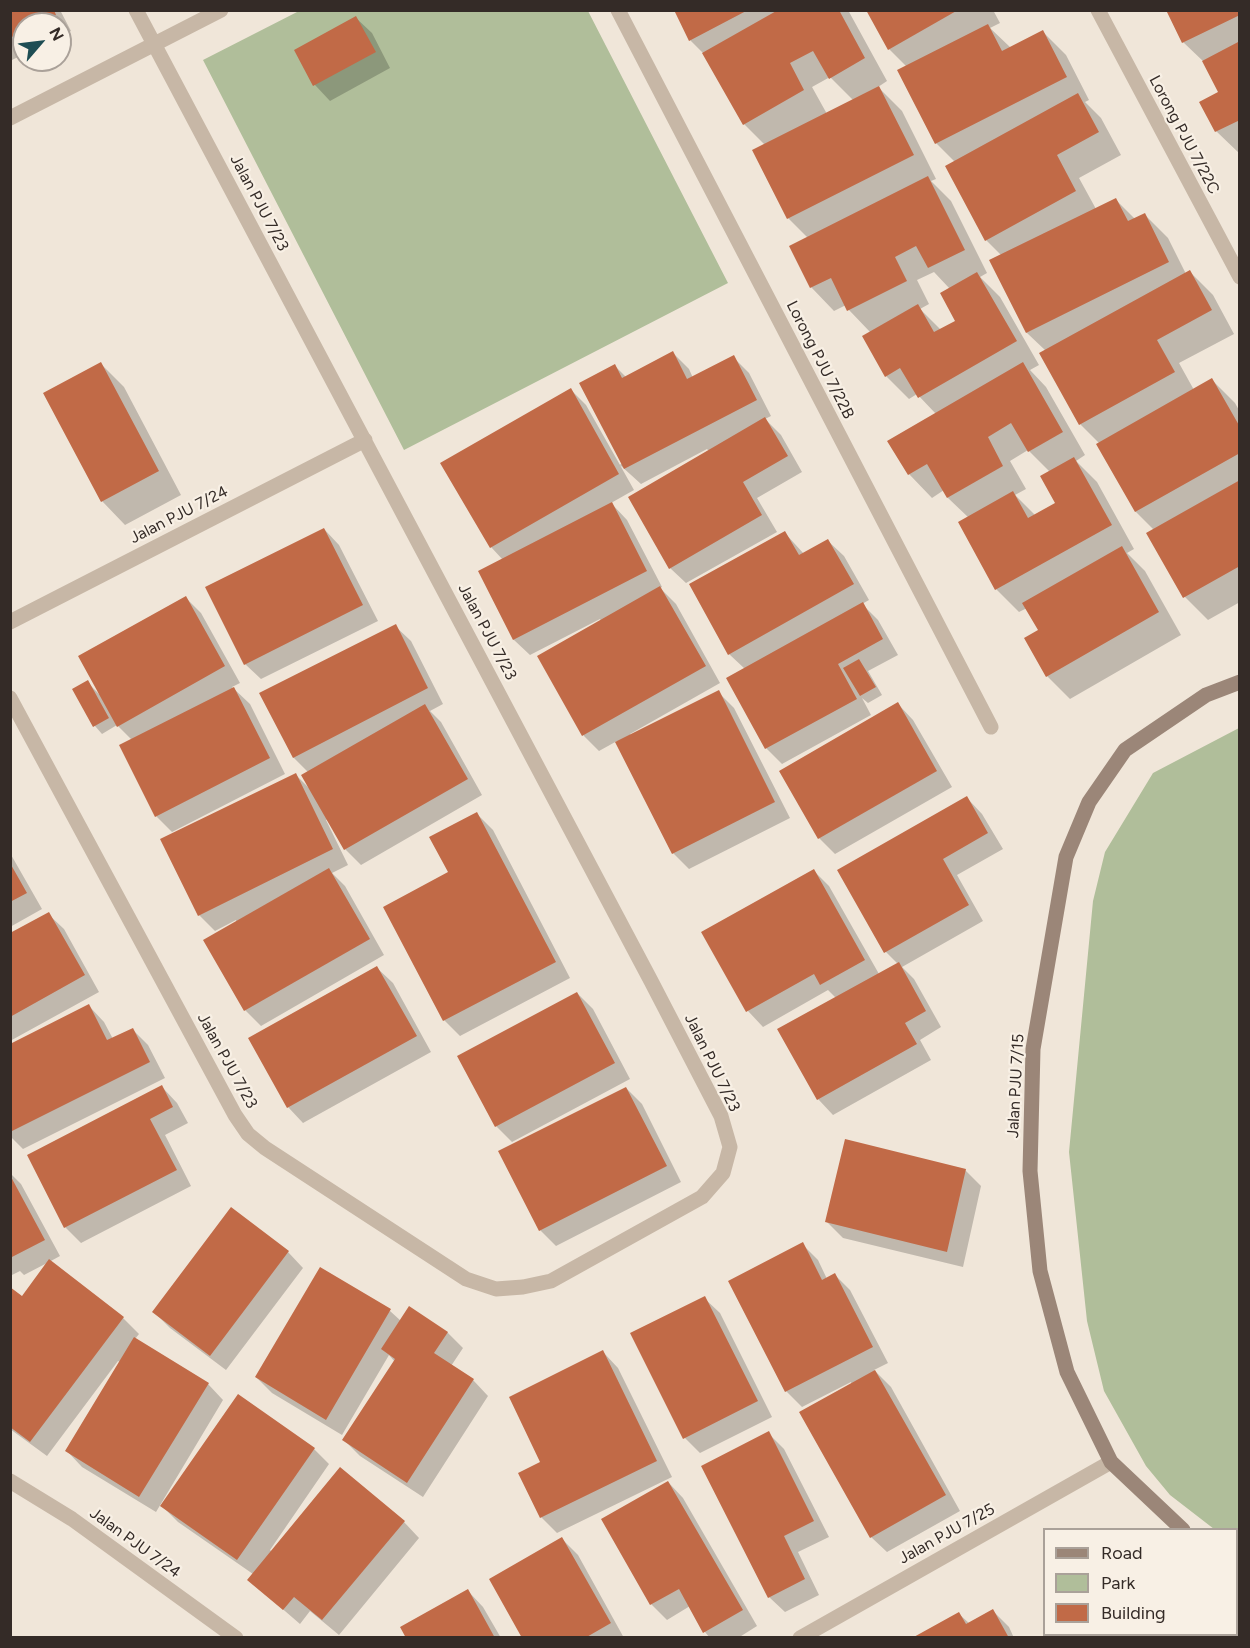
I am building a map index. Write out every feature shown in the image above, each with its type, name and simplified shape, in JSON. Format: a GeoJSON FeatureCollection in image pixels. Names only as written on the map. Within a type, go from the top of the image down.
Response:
{"type":"FeatureCollection","features":[{"type":"Feature","properties":{"kind":"street","name":"Jalan PJU 7/23"},"geometry":{"type":"LineString","coordinates":[[10,698],[235,1115],[248,1134],[265,1148],[466,1279],[496,1289],[523,1287],[551,1281],[702,1197],[723,1173],[730,1147],[721,1116],[136,10]]}},
{"type":"Feature","properties":{"kind":"street"},"geometry":{"type":"LineString","coordinates":[[10,118],[221,10]]}},
{"type":"Feature","properties":{"kind":"street","name":"Lorong PJU 7/22B"},"geometry":{"type":"LineString","coordinates":[[618,10],[991,727]]}},
{"type":"Feature","properties":{"kind":"street","name":"Lorong PJU 7/22C"},"geometry":{"type":"LineString","coordinates":[[1098,10],[1239,277]]}},
{"type":"Feature","properties":{"kind":"street","name":"Jalan PJU 7/24"},"geometry":{"type":"LineString","coordinates":[[10,622],[365,440]]}},
{"type":"Feature","properties":{"kind":"street","name":"Jalan PJU 7/15"},"geometry":{"type":"LineString","coordinates":[[1181,1528],[1111,1462],[1067,1372],[1040,1271],[1030,1171],[1033,1049],[1066,857],[1089,802],[1125,750],[1206,695],[1239,682]]}},
{"type":"Feature","properties":{"kind":"street","name":"Jalan PJU 7/25"},"geometry":{"type":"LineString","coordinates":[[800,1638],[1111,1462]]}},
{"type":"Feature","properties":{"kind":"street","name":"Jalan PJU 7/24"},"geometry":{"type":"LineString","coordinates":[[10,1481],[72,1520],[236,1638]]}},
{"type":"Feature","properties":{"kind":"green space"},"geometry":{"type":"Polygon","coordinates":[[[299,11],[588,11],[728,283],[404,450],[203,60],[299,11]]]}},
{"type":"Feature","properties":{"kind":"green space"},"geometry":{"type":"Polygon","coordinates":[[[1239,728],[1239,1549],[1238,1528],[1213,1528],[1170,1495],[1146,1466],[1104,1391],[1087,1321],[1069,1152],[1093,901],[1105,852],[1153,773],[1239,728]]]}},
{"type":"Feature","properties":{"kind":"building"},"geometry":{"type":"Polygon","coordinates":[[[10,10],[54,10],[55,12],[12,12],[12,37],[10,38],[10,10]]]}},
{"type":"Feature","properties":{"kind":"building"},"geometry":{"type":"Polygon","coordinates":[[[674,10],[748,10],[689,41],[674,10]]]}},
{"type":"Feature","properties":{"kind":"building"},"geometry":{"type":"Polygon","coordinates":[[[778,10],[839,10],[865,58],[829,79],[813,51],[790,63],[804,90],[743,125],[702,53],[778,10]]]}},
{"type":"Feature","properties":{"kind":"building"},"geometry":{"type":"Polygon","coordinates":[[[866,10],[958,10],[888,50],[866,10]]]}},
{"type":"Feature","properties":{"kind":"building"},"geometry":{"type":"Polygon","coordinates":[[[1166,10],[1240,10],[1240,15],[1182,43],[1166,10]]]}},
{"type":"Feature","properties":{"kind":"building"},"geometry":{"type":"Polygon","coordinates":[[[356,16],[376,52],[313,86],[294,50],[356,16]]]}},
{"type":"Feature","properties":{"kind":"building"},"geometry":{"type":"Polygon","coordinates":[[[988,24],[1002,51],[1043,30],[1067,77],[935,144],[897,70],[988,24]]]}},
{"type":"Feature","properties":{"kind":"building"},"geometry":{"type":"Polygon","coordinates":[[[1240,41],[1240,120],[1215,132],[1199,102],[1218,92],[1202,61],[1240,41]]]}},
{"type":"Feature","properties":{"kind":"building"},"geometry":{"type":"Polygon","coordinates":[[[879,86],[914,155],[787,219],[752,150],[879,86]]]}},
{"type":"Feature","properties":{"kind":"building"},"geometry":{"type":"Polygon","coordinates":[[[1078,93],[1099,132],[1057,155],[1076,191],[985,241],[945,166],[1078,93]]]}},
{"type":"Feature","properties":{"kind":"building"},"geometry":{"type":"Polygon","coordinates":[[[928,176],[965,250],[928,268],[916,246],[895,257],[907,281],[847,311],[831,278],[810,288],[789,246],[928,176]]]}},
{"type":"Feature","properties":{"kind":"building"},"geometry":{"type":"Polygon","coordinates":[[[1116,198],[1128,221],[1145,213],[1169,262],[1026,333],[989,260],[1116,198]]]}},
{"type":"Feature","properties":{"kind":"building"},"geometry":{"type":"Polygon","coordinates":[[[1190,270],[1212,310],[1157,340],[1175,372],[1079,425],[1039,353],[1190,270]]]}},
{"type":"Feature","properties":{"kind":"building"},"geometry":{"type":"Polygon","coordinates":[[[977,272],[1017,341],[918,398],[900,368],[885,377],[862,336],[918,304],[934,332],[955,321],[940,293],[977,272]]]}},
{"type":"Feature","properties":{"kind":"building"},"geometry":{"type":"Polygon","coordinates":[[[673,351],[687,379],[734,355],[757,400],[624,469],[579,383],[615,364],[622,378],[673,351]]]}},
{"type":"Feature","properties":{"kind":"building"},"geometry":{"type":"Polygon","coordinates":[[[101,362],[159,471],[101,502],[43,393],[101,362]]]}},
{"type":"Feature","properties":{"kind":"building"},"geometry":{"type":"Polygon","coordinates":[[[1023,362],[1063,432],[1028,452],[1011,423],[988,437],[1003,466],[947,498],[927,464],[908,475],[887,441],[1023,362]]]}},
{"type":"Feature","properties":{"kind":"building"},"geometry":{"type":"Polygon","coordinates":[[[1212,378],[1240,427],[1240,453],[1135,512],[1096,444],[1212,378]]]}},
{"type":"Feature","properties":{"kind":"building"},"geometry":{"type":"Polygon","coordinates":[[[571,388],[619,474],[490,548],[440,463],[571,388]]]}},
{"type":"Feature","properties":{"kind":"building"},"geometry":{"type":"Polygon","coordinates":[[[765,417],[788,456],[743,482],[762,515],[669,569],[628,497],[765,417]]]}},
{"type":"Feature","properties":{"kind":"building"},"geometry":{"type":"Polygon","coordinates":[[[1074,457],[1112,525],[995,590],[958,522],[1013,491],[1028,518],[1055,503],[1040,476],[1074,457]]]}},
{"type":"Feature","properties":{"kind":"building"},"geometry":{"type":"Polygon","coordinates":[[[1240,480],[1240,566],[1183,598],[1146,533],[1240,480]]]}},
{"type":"Feature","properties":{"kind":"building"},"geometry":{"type":"Polygon","coordinates":[[[612,502],[647,571],[513,640],[478,571],[612,502]]]}},
{"type":"Feature","properties":{"kind":"building"},"geometry":{"type":"Polygon","coordinates":[[[324,528],[363,605],[244,665],[205,587],[324,528]]]}},
{"type":"Feature","properties":{"kind":"building"},"geometry":{"type":"Polygon","coordinates":[[[785,531],[799,555],[828,539],[854,584],[728,655],[689,584],[785,531]]]}},
{"type":"Feature","properties":{"kind":"building"},"geometry":{"type":"Polygon","coordinates":[[[1122,546],[1159,612],[1046,677],[1024,638],[1038,630],[1022,603],[1122,546]]]}},
{"type":"Feature","properties":{"kind":"building"},"geometry":{"type":"Polygon","coordinates":[[[660,586],[706,666],[582,736],[537,656],[660,586]]]}},
{"type":"Feature","properties":{"kind":"building"},"geometry":{"type":"Polygon","coordinates":[[[186,596],[225,666],[117,727],[78,656],[186,596]]]}},
{"type":"Feature","properties":{"kind":"building"},"geometry":{"type":"Polygon","coordinates":[[[863,602],[883,639],[838,664],[857,699],[765,749],[726,678],[863,602]]]}},
{"type":"Feature","properties":{"kind":"building"},"geometry":{"type":"Polygon","coordinates":[[[396,624],[428,688],[293,758],[259,693],[396,624]]]}},
{"type":"Feature","properties":{"kind":"building"},"geometry":{"type":"Polygon","coordinates":[[[859,659],[876,687],[860,696],[843,668],[859,659]]]}},
{"type":"Feature","properties":{"kind":"building"},"geometry":{"type":"Polygon","coordinates":[[[88,680],[109,718],[93,727],[72,689],[88,680]]]}},
{"type":"Feature","properties":{"kind":"building"},"geometry":{"type":"Polygon","coordinates":[[[234,687],[270,758],[155,817],[119,745],[234,687]]]}},
{"type":"Feature","properties":{"kind":"building"},"geometry":{"type":"Polygon","coordinates":[[[719,690],[775,802],[672,854],[615,742],[719,690]]]}},
{"type":"Feature","properties":{"kind":"building"},"geometry":{"type":"Polygon","coordinates":[[[898,702],[937,771],[818,839],[779,771],[898,702]]]}},
{"type":"Feature","properties":{"kind":"building"},"geometry":{"type":"Polygon","coordinates":[[[425,704],[468,779],[344,850],[301,775],[425,704]]]}},
{"type":"Feature","properties":{"kind":"building"},"geometry":{"type":"Polygon","coordinates":[[[296,773],[333,849],[198,916],[160,839],[296,773]]]}},
{"type":"Feature","properties":{"kind":"building"},"geometry":{"type":"Polygon","coordinates":[[[967,796],[988,833],[943,859],[969,905],[884,953],[837,870],[967,796]]]}},
{"type":"Feature","properties":{"kind":"building"},"geometry":{"type":"Polygon","coordinates":[[[477,812],[556,962],[443,1021],[383,907],[448,872],[429,837],[477,812]]]}},
{"type":"Feature","properties":{"kind":"building"},"geometry":{"type":"Polygon","coordinates":[[[10,863],[27,893],[10,902],[10,863]]]}},
{"type":"Feature","properties":{"kind":"building"},"geometry":{"type":"Polygon","coordinates":[[[329,868],[370,939],[244,1011],[203,940],[329,868]]]}},
{"type":"Feature","properties":{"kind":"building"},"geometry":{"type":"Polygon","coordinates":[[[814,869],[865,960],[820,985],[814,974],[746,1012],[701,932],[814,869]]]}},
{"type":"Feature","properties":{"kind":"building"},"geometry":{"type":"Polygon","coordinates":[[[49,912],[85,975],[10,1017],[10,933],[49,912]]]}},
{"type":"Feature","properties":{"kind":"building"},"geometry":{"type":"Polygon","coordinates":[[[899,962],[926,1011],[905,1023],[917,1044],[817,1100],[777,1029],[899,962]]]}},
{"type":"Feature","properties":{"kind":"building"},"geometry":{"type":"Polygon","coordinates":[[[377,966],[417,1036],[287,1108],[248,1038],[377,966]]]}},
{"type":"Feature","properties":{"kind":"building"},"geometry":{"type":"Polygon","coordinates":[[[577,992],[615,1063],[495,1127],[457,1056],[577,992]]]}},
{"type":"Feature","properties":{"kind":"building"},"geometry":{"type":"Polygon","coordinates":[[[89,1004],[107,1040],[133,1028],[150,1062],[10,1132],[10,1044],[89,1004]]]}},
{"type":"Feature","properties":{"kind":"building"},"geometry":{"type":"Polygon","coordinates":[[[162,1085],[173,1107],[150,1119],[177,1170],[64,1228],[27,1155],[162,1085]]]}},
{"type":"Feature","properties":{"kind":"building"},"geometry":{"type":"Polygon","coordinates":[[[626,1087],[667,1166],[539,1231],[498,1151],[626,1087]]]}},
{"type":"Feature","properties":{"kind":"building"},"geometry":{"type":"Polygon","coordinates":[[[845,1139],[966,1169],[947,1252],[825,1222],[845,1139]]]}},
{"type":"Feature","properties":{"kind":"building"},"geometry":{"type":"Polygon","coordinates":[[[10,1175],[45,1240],[10,1258],[10,1175]]]}},
{"type":"Feature","properties":{"kind":"building"},"geometry":{"type":"Polygon","coordinates":[[[231,1207],[289,1251],[210,1356],[152,1312],[231,1207]]]}},
{"type":"Feature","properties":{"kind":"building"},"geometry":{"type":"Polygon","coordinates":[[[803,1242],[822,1280],[835,1273],[873,1347],[785,1392],[728,1281],[803,1242]]]}},
{"type":"Feature","properties":{"kind":"building"},"geometry":{"type":"Polygon","coordinates":[[[49,1259],[124,1317],[30,1442],[10,1427],[10,1287],[22,1296],[49,1259]]]}},
{"type":"Feature","properties":{"kind":"building"},"geometry":{"type":"Polygon","coordinates":[[[320,1267],[391,1309],[326,1420],[255,1377],[320,1267]]]}},
{"type":"Feature","properties":{"kind":"building"},"geometry":{"type":"Polygon","coordinates":[[[705,1296],[758,1401],[683,1439],[630,1333],[705,1296]]]}},
{"type":"Feature","properties":{"kind":"building"},"geometry":{"type":"Polygon","coordinates":[[[409,1306],[448,1332],[434,1353],[474,1379],[407,1483],[342,1440],[395,1359],[381,1349],[409,1306]]]}},
{"type":"Feature","properties":{"kind":"building"},"geometry":{"type":"Polygon","coordinates":[[[134,1337],[209,1383],[139,1497],[65,1451],[134,1337]]]}},
{"type":"Feature","properties":{"kind":"building"},"geometry":{"type":"Polygon","coordinates":[[[603,1350],[657,1461],[540,1518],[518,1473],[540,1462],[509,1397],[603,1350]]]}},
{"type":"Feature","properties":{"kind":"building"},"geometry":{"type":"Polygon","coordinates":[[[875,1370],[946,1495],[870,1538],[799,1412],[875,1370]]]}},
{"type":"Feature","properties":{"kind":"building"},"geometry":{"type":"Polygon","coordinates":[[[238,1394],[315,1448],[237,1560],[160,1506],[238,1394]]]}},
{"type":"Feature","properties":{"kind":"building"},"geometry":{"type":"Polygon","coordinates":[[[769,1431],[814,1521],[784,1536],[805,1579],[768,1598],[701,1466],[769,1431]]]}},
{"type":"Feature","properties":{"kind":"building"},"geometry":{"type":"Polygon","coordinates":[[[340,1467],[405,1521],[322,1620],[294,1597],[283,1610],[247,1580],[340,1467]]]}},
{"type":"Feature","properties":{"kind":"building"},"geometry":{"type":"Polygon","coordinates":[[[668,1481],[743,1610],[703,1633],[679,1589],[650,1605],[601,1519],[668,1481]]]}},
{"type":"Feature","properties":{"kind":"building"},"geometry":{"type":"Polygon","coordinates":[[[562,1537],[611,1623],[585,1638],[522,1638],[489,1579],[562,1537]]]}},
{"type":"Feature","properties":{"kind":"building"},"geometry":{"type":"Polygon","coordinates":[[[468,1589],[495,1638],[406,1638],[400,1627],[468,1589]]]}},
{"type":"Feature","properties":{"kind":"building"},"geometry":{"type":"Polygon","coordinates":[[[993,1609],[1009,1638],[912,1638],[959,1612],[966,1624],[993,1609]]]}}]}
